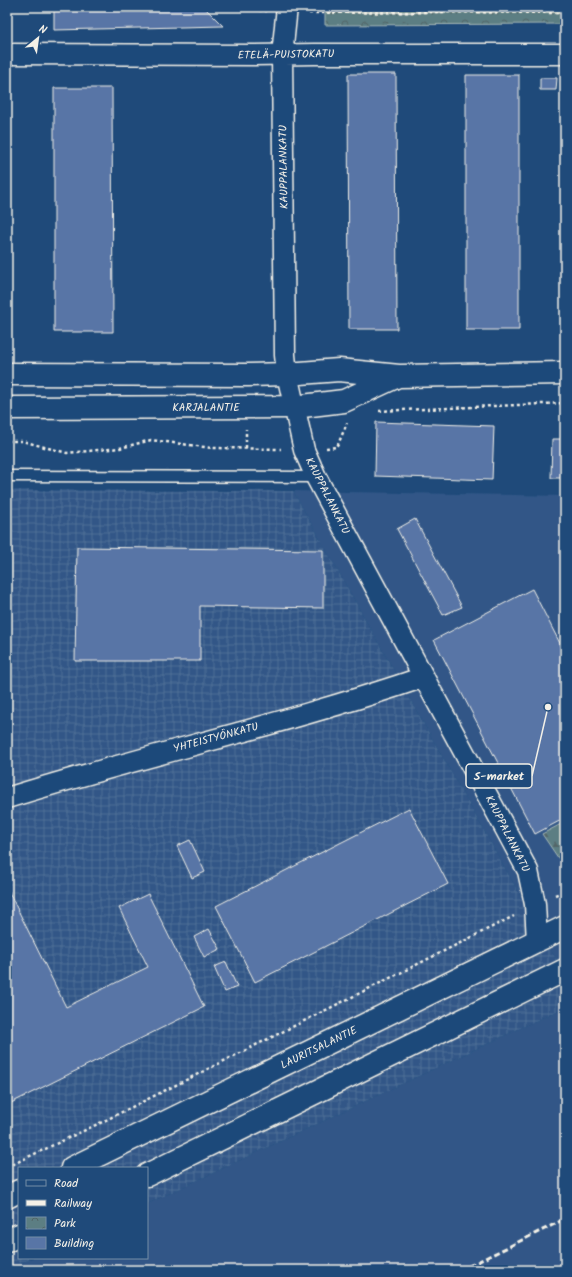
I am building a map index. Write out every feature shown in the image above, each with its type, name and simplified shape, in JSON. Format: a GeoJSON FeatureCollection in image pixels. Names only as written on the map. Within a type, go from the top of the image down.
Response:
{"type":"FeatureCollection","features":[{"type":"Feature","properties":{"kind":"main road","name":"KARJALANTIE"},"geometry":{"type":"LineString","coordinates":[[7,374],[287,374],[339,370],[399,376],[565,373]]}},
{"type":"Feature","properties":{"kind":"main road","name":"KARJALANTIE"},"geometry":{"type":"LineString","coordinates":[[7,408],[294,407],[344,401],[399,376]]}},
{"type":"Feature","properties":{"kind":"main road","name":"LAURITSALANTIE"},"geometry":{"type":"LineString","coordinates":[[74,1167],[565,927]]}},
{"type":"Feature","properties":{"kind":"main road"},"geometry":{"type":"LineString","coordinates":[[148,1175],[565,970]]}},
{"type":"Feature","properties":{"kind":"main road"},"geometry":{"type":"LineString","coordinates":[[7,1197],[18,1192]]}},
{"type":"Feature","properties":{"kind":"main road"},"geometry":{"type":"LineString","coordinates":[[7,1241],[18,1236]]}},
{"type":"Feature","properties":{"kind":"street","name":"KAUPPALANKATU"},"geometry":{"type":"LineString","coordinates":[[287,10],[282,55],[285,355],[287,374],[304,450],[316,477],[528,871],[535,904],[537,941]]}},
{"type":"Feature","properties":{"kind":"street","name":"ETELÄ-PUISTOKATU"},"geometry":{"type":"LineString","coordinates":[[7,54],[565,54]]}},
{"type":"Feature","properties":{"kind":"street","name":"YHTEISTYÖNKATU"},"geometry":{"type":"LineString","coordinates":[[7,798],[64,780],[369,696],[424,677]]}},
{"type":"Feature","properties":{"kind":"lane"},"geometry":{"type":"LineString","coordinates":[[7,476],[316,477]]}},
{"type":"Feature","properties":{"kind":"path"},"geometry":{"type":"LineString","coordinates":[[235,7],[363,14],[436,12],[565,13]]}},
{"type":"Feature","properties":{"kind":"path"},"geometry":{"type":"LineString","coordinates":[[433,7],[436,12]]}},
{"type":"Feature","properties":{"kind":"path"},"geometry":{"type":"LineString","coordinates":[[436,12],[444,7]]}},
{"type":"Feature","properties":{"kind":"path"},"geometry":{"type":"LineString","coordinates":[[374,412],[565,403]]}},
{"type":"Feature","properties":{"kind":"path"},"geometry":{"type":"LineString","coordinates":[[7,441],[22,441],[67,453],[120,448],[151,440],[212,448],[304,450],[337,447],[347,422]]}},
{"type":"Feature","properties":{"kind":"path"},"geometry":{"type":"LineString","coordinates":[[7,1167],[107,1120],[498,925],[535,904],[565,890]]}},
{"type":"Feature","properties":{"kind":"shaded area"},"geometry":{"type":"Polygon","coordinates":[[[7,490],[293,491],[565,975],[565,1007],[148,1204],[148,1167],[18,1167],[18,1259],[30,1259],[7,1270],[7,490]]]}},
{"type":"Feature","properties":{"kind":"shaded area"},"geometry":{"type":"Polygon","coordinates":[[[293,491],[565,496],[565,975],[293,491]]]}},
{"type":"Feature","properties":{"kind":"shaded area"},"geometry":{"type":"Polygon","coordinates":[[[565,1007],[565,1270],[7,1270],[30,1259],[148,1259],[148,1204],[565,1007]]]}},
{"type":"Feature","properties":{"kind":"green space"},"geometry":{"type":"Polygon","coordinates":[[[325,7],[565,7],[565,24],[325,25],[325,7]]]}},
{"type":"Feature","properties":{"kind":"green space"},"geometry":{"type":"Polygon","coordinates":[[[565,822],[565,868],[542,834],[565,822]]]}},
{"type":"Feature","properties":{"kind":"building"},"geometry":{"type":"Polygon","coordinates":[[[54,7],[204,7],[223,26],[54,30],[54,7]]]}},
{"type":"Feature","properties":{"kind":"building"},"geometry":{"type":"Polygon","coordinates":[[[348,74],[396,74],[397,329],[349,329],[348,74]]]}},
{"type":"Feature","properties":{"kind":"building"},"geometry":{"type":"Polygon","coordinates":[[[466,75],[519,75],[519,330],[466,330],[466,75]]]}},
{"type":"Feature","properties":{"kind":"building"},"geometry":{"type":"Polygon","coordinates":[[[540,78],[557,78],[556,90],[540,90],[540,78]]]}},
{"type":"Feature","properties":{"kind":"building"},"geometry":{"type":"Polygon","coordinates":[[[54,88],[112,88],[113,332],[54,332],[54,88]]]}},
{"type":"Feature","properties":{"kind":"building"},"geometry":{"type":"Polygon","coordinates":[[[376,422],[494,426],[492,480],[375,476],[376,422]]]}},
{"type":"Feature","properties":{"kind":"building"},"geometry":{"type":"Polygon","coordinates":[[[552,439],[565,439],[565,478],[551,478],[552,439]]]}},
{"type":"Feature","properties":{"kind":"building"},"geometry":{"type":"Polygon","coordinates":[[[415,519],[462,607],[443,615],[397,529],[415,519]]]}},
{"type":"Feature","properties":{"kind":"building"},"geometry":{"type":"Polygon","coordinates":[[[77,547],[323,550],[323,608],[200,606],[200,661],[75,661],[77,547]]]}},
{"type":"Feature","properties":{"kind":"building"},"geometry":{"type":"Polygon","coordinates":[[[532,589],[565,653],[565,818],[535,834],[434,640],[532,589]]]}},
{"type":"Feature","properties":{"kind":"building"},"geometry":{"type":"Polygon","coordinates":[[[409,808],[448,884],[255,982],[216,906],[409,808]]]}},
{"type":"Feature","properties":{"kind":"building"},"geometry":{"type":"Polygon","coordinates":[[[190,840],[205,872],[192,878],[177,846],[190,840]]]}},
{"type":"Feature","properties":{"kind":"building"},"geometry":{"type":"Polygon","coordinates":[[[7,888],[66,1007],[148,967],[119,908],[148,894],[204,1007],[7,1105],[7,888]]]}},
{"type":"Feature","properties":{"kind":"building"},"geometry":{"type":"Polygon","coordinates":[[[209,929],[220,949],[204,957],[194,937],[209,929]]]}},
{"type":"Feature","properties":{"kind":"building"},"geometry":{"type":"Polygon","coordinates":[[[226,962],[237,987],[225,992],[214,967],[226,962]]]}},
{"type":"Feature","properties":{"kind":"railway"},"geometry":{"type":"LineString","coordinates":[[461,1270],[565,1219]]}},
{"type":"Feature","properties":{"kind":"place","name":"S-market"},"geometry":{"type":"Point","coordinates":[548,707]}}]}
